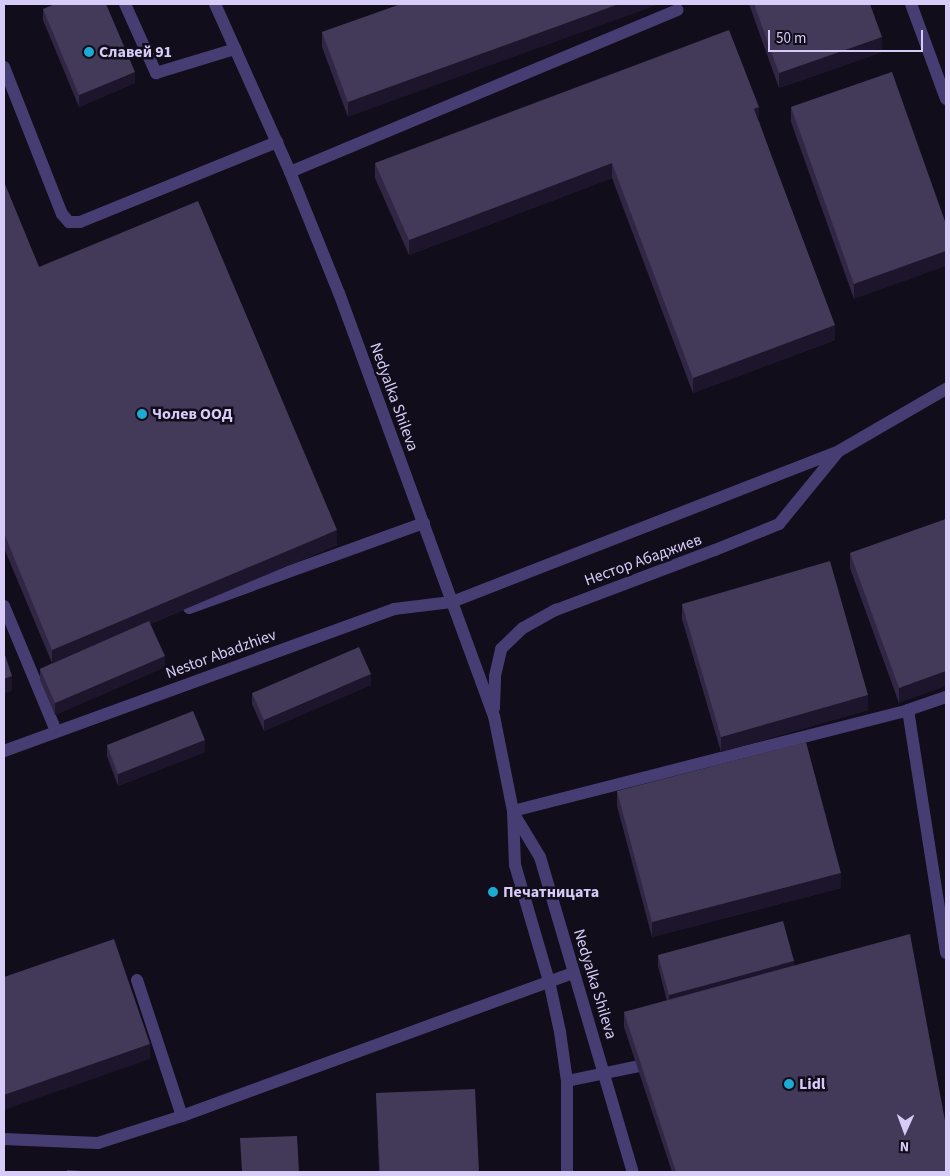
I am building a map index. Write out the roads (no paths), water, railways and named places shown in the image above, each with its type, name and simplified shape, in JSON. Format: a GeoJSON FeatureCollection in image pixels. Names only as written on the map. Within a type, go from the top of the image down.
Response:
{"type":"FeatureCollection","features":[{"type":"Feature","properties":{"kind":"street"},"geometry":{"type":"LineString","coordinates":[[125,4],[156,73],[235,49]]}},
{"type":"Feature","properties":{"kind":"street","name":"Nedyalka Shileva"},"geometry":{"type":"LineString","coordinates":[[215,4],[290,172],[342,302],[494,716],[513,811],[515,865],[549,981],[560,1032],[567,1081],[567,1172]]}},
{"type":"Feature","properties":{"kind":"street"},"geometry":{"type":"LineString","coordinates":[[911,4],[946,99]]}},
{"type":"Feature","properties":{"kind":"street"},"geometry":{"type":"LineString","coordinates":[[290,172],[677,10]]}},
{"type":"Feature","properties":{"kind":"street"},"geometry":{"type":"LineString","coordinates":[[4,67],[62,214],[70,222],[80,222],[277,142]]}},
{"type":"Feature","properties":{"kind":"street","name":"Нестор Абаджиев"},"geometry":{"type":"LineString","coordinates":[[452,602],[839,451],[946,390]]}},
{"type":"Feature","properties":{"kind":"street","name":"Нестор Абаджиев"},"geometry":{"type":"LineString","coordinates":[[494,716],[494,676],[501,649],[523,628],[556,610],[779,524],[839,451]]}},
{"type":"Feature","properties":{"kind":"street"},"geometry":{"type":"LineString","coordinates":[[189,608],[424,523]]}},
{"type":"Feature","properties":{"kind":"street","name":"Nestor Abadzhiev"},"geometry":{"type":"LineString","coordinates":[[4,751],[394,609],[452,602]]}},
{"type":"Feature","properties":{"kind":"street"},"geometry":{"type":"LineString","coordinates":[[4,606],[56,731]]}},
{"type":"Feature","properties":{"kind":"street"},"geometry":{"type":"LineString","coordinates":[[513,811],[908,710],[946,697]]}},
{"type":"Feature","properties":{"kind":"street"},"geometry":{"type":"LineString","coordinates":[[908,710],[946,953]]}},
{"type":"Feature","properties":{"kind":"street","name":"Nedyalka Shileva"},"geometry":{"type":"LineString","coordinates":[[513,811],[540,857],[573,973],[606,1074],[633,1172]]}},
{"type":"Feature","properties":{"kind":"street"},"geometry":{"type":"LineString","coordinates":[[4,1139],[98,1143],[182,1116],[573,973]]}},
{"type":"Feature","properties":{"kind":"street"},"geometry":{"type":"LineString","coordinates":[[137,980],[182,1116]]}},
{"type":"Feature","properties":{"kind":"street"},"geometry":{"type":"LineString","coordinates":[[567,1081],[670,1059]]}},
{"type":"Feature","properties":{"kind":"place","name":"Славей 91"},"geometry":{"type":"Point","coordinates":[89,52]}},
{"type":"Feature","properties":{"kind":"place","name":"Чолев ООД"},"geometry":{"type":"Point","coordinates":[142,414]}},
{"type":"Feature","properties":{"kind":"place","name":"Печатницата"},"geometry":{"type":"Point","coordinates":[493,892]}},
{"type":"Feature","properties":{"kind":"place","name":"Lidl"},"geometry":{"type":"Point","coordinates":[789,1084]}}]}
